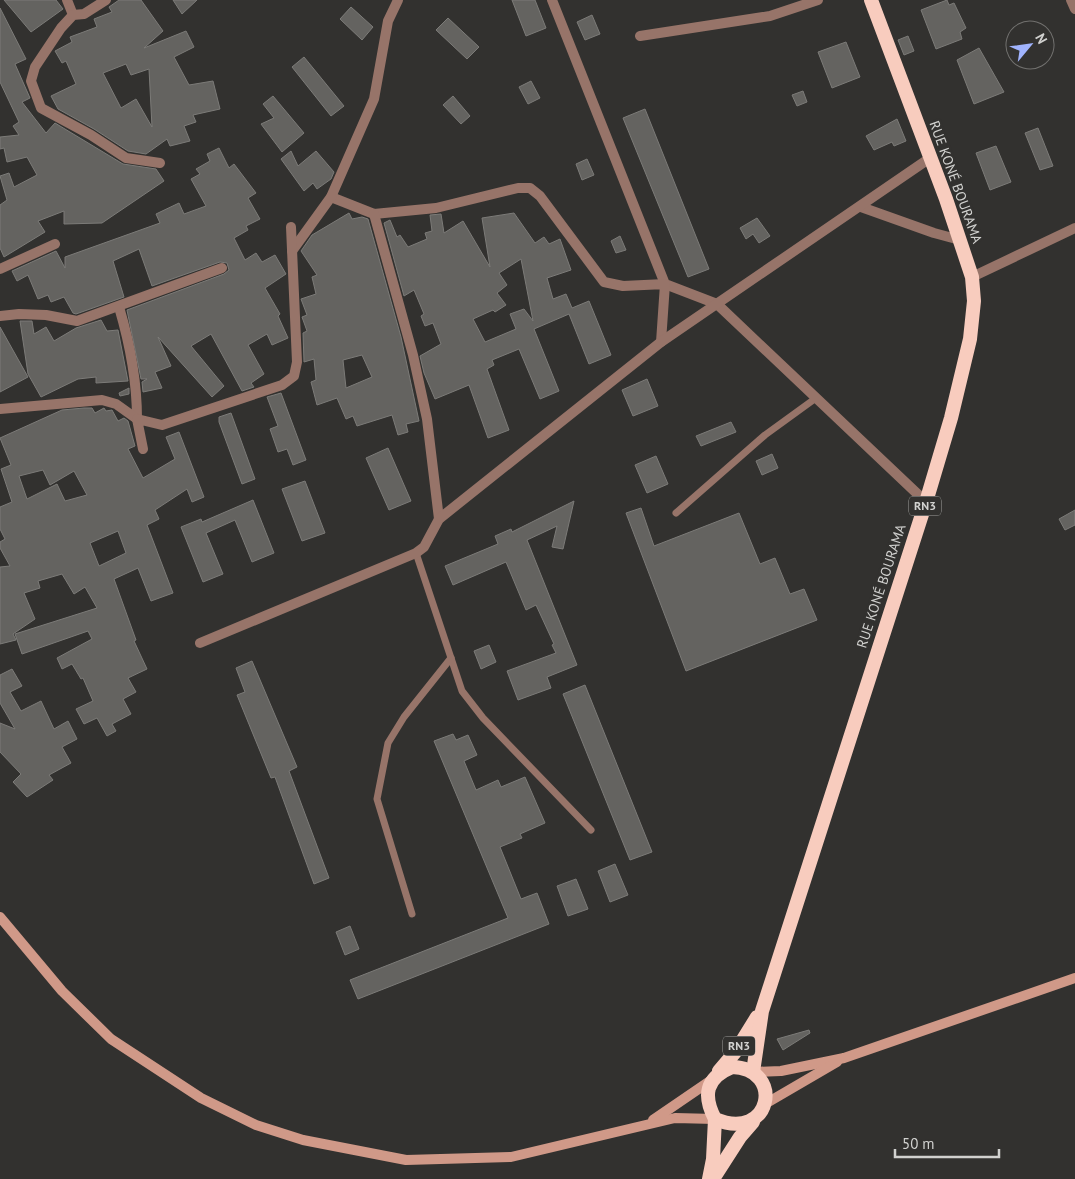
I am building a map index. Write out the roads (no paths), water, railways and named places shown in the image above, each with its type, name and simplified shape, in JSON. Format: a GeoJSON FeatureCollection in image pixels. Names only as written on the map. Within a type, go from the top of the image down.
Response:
{"type":"FeatureCollection","features":[{"type":"Feature","properties":{"kind":"highway","name":"RUE KONÉ BOURAMA"},"geometry":{"type":"LineString","coordinates":[[753,1072],[762,1010],[926,502],[951,418],[970,339],[974,301],[972,277],[871,0]]}},
{"type":"Feature","properties":{"kind":"highway","name":"RUE KONÉ BOURAMA"},"geometry":{"type":"LineString","coordinates":[[713,1078],[736,1051],[762,1010]]}},
{"type":"Feature","properties":{"kind":"highway","name":"RN3"},"geometry":{"type":"LineString","coordinates":[[709,1179],[713,1158],[715,1119],[707,1099],[708,1088],[713,1078],[721,1071],[732,1068],[742,1068],[753,1072],[764,1086],[763,1109]]}},
{"type":"Feature","properties":{"kind":"highway"},"geometry":{"type":"LineString","coordinates":[[715,1119],[728,1125],[740,1126],[752,1122],[763,1109]]}},
{"type":"Feature","properties":{"kind":"highway"},"geometry":{"type":"LineString","coordinates":[[713,1179],[740,1137],[763,1109]]}},
{"type":"Feature","properties":{"kind":"main road"},"geometry":{"type":"LineString","coordinates":[[0,917],[62,991],[110,1039],[201,1098],[256,1124],[303,1140],[406,1160],[511,1157],[648,1123],[675,1118],[715,1119]]}},
{"type":"Feature","properties":{"kind":"main road"},"geometry":{"type":"LineString","coordinates":[[753,1072],[782,1070],[844,1058],[1075,978]]}},
{"type":"Feature","properties":{"kind":"main road"},"geometry":{"type":"LineString","coordinates":[[763,1109],[844,1058]]}},
{"type":"Feature","properties":{"kind":"main road"},"geometry":{"type":"LineString","coordinates":[[648,1123],[713,1078]]}},
{"type":"Feature","properties":{"kind":"street"},"geometry":{"type":"LineString","coordinates":[[67,0],[74,15]]}},
{"type":"Feature","properties":{"kind":"street"},"geometry":{"type":"LineString","coordinates":[[106,0],[84,14],[74,15],[61,28],[35,67],[31,82],[41,108],[91,135],[126,158],[160,163]]}},
{"type":"Feature","properties":{"kind":"street"},"geometry":{"type":"LineString","coordinates":[[292,251],[331,197],[374,99],[388,21],[398,0]]}},
{"type":"Feature","properties":{"kind":"street"},"geometry":{"type":"LineString","coordinates":[[552,0],[665,284],[662,342]]}},
{"type":"Feature","properties":{"kind":"street"},"geometry":{"type":"LineString","coordinates":[[640,36],[770,16],[818,0]]}},
{"type":"Feature","properties":{"kind":"street"},"geometry":{"type":"LineString","coordinates":[[1072,0],[1075,9]]}},
{"type":"Feature","properties":{"kind":"street"},"geometry":{"type":"LineString","coordinates":[[200,643],[416,553],[424,547],[439,519],[662,342],[930,158]]}},
{"type":"Feature","properties":{"kind":"street"},"geometry":{"type":"LineString","coordinates":[[331,197],[374,214],[436,208],[518,188],[530,188],[540,196],[604,282],[623,286],[665,284],[717,304],[926,502]]}},
{"type":"Feature","properties":{"kind":"street"},"geometry":{"type":"LineString","coordinates":[[861,207],[934,233],[960,240]]}},
{"type":"Feature","properties":{"kind":"street"},"geometry":{"type":"LineString","coordinates":[[374,214],[413,355],[428,419],[439,519]]}},
{"type":"Feature","properties":{"kind":"street"},"geometry":{"type":"LineString","coordinates":[[0,409],[102,400],[116,404],[137,419],[162,426],[282,386],[294,376],[297,362],[291,227]]}},
{"type":"Feature","properties":{"kind":"street"},"geometry":{"type":"LineString","coordinates":[[972,277],[1075,228]]}},
{"type":"Feature","properties":{"kind":"street"},"geometry":{"type":"LineString","coordinates":[[0,269],[56,244]]}},
{"type":"Feature","properties":{"kind":"street"},"geometry":{"type":"LineString","coordinates":[[0,316],[19,314],[46,315],[77,321],[222,268]]}},
{"type":"Feature","properties":{"kind":"street"},"geometry":{"type":"LineString","coordinates":[[119,307],[129,343],[134,372],[137,392],[137,419],[142,449]]}},
{"type":"Feature","properties":{"kind":"lane"},"geometry":{"type":"LineString","coordinates":[[676,512],[765,436],[816,398]]}},
{"type":"Feature","properties":{"kind":"lane"},"geometry":{"type":"LineString","coordinates":[[416,553],[462,691],[483,718],[591,830]]}},
{"type":"Feature","properties":{"kind":"lane"},"geometry":{"type":"LineString","coordinates":[[412,914],[377,799],[388,743],[404,717],[450,658]]}}]}
